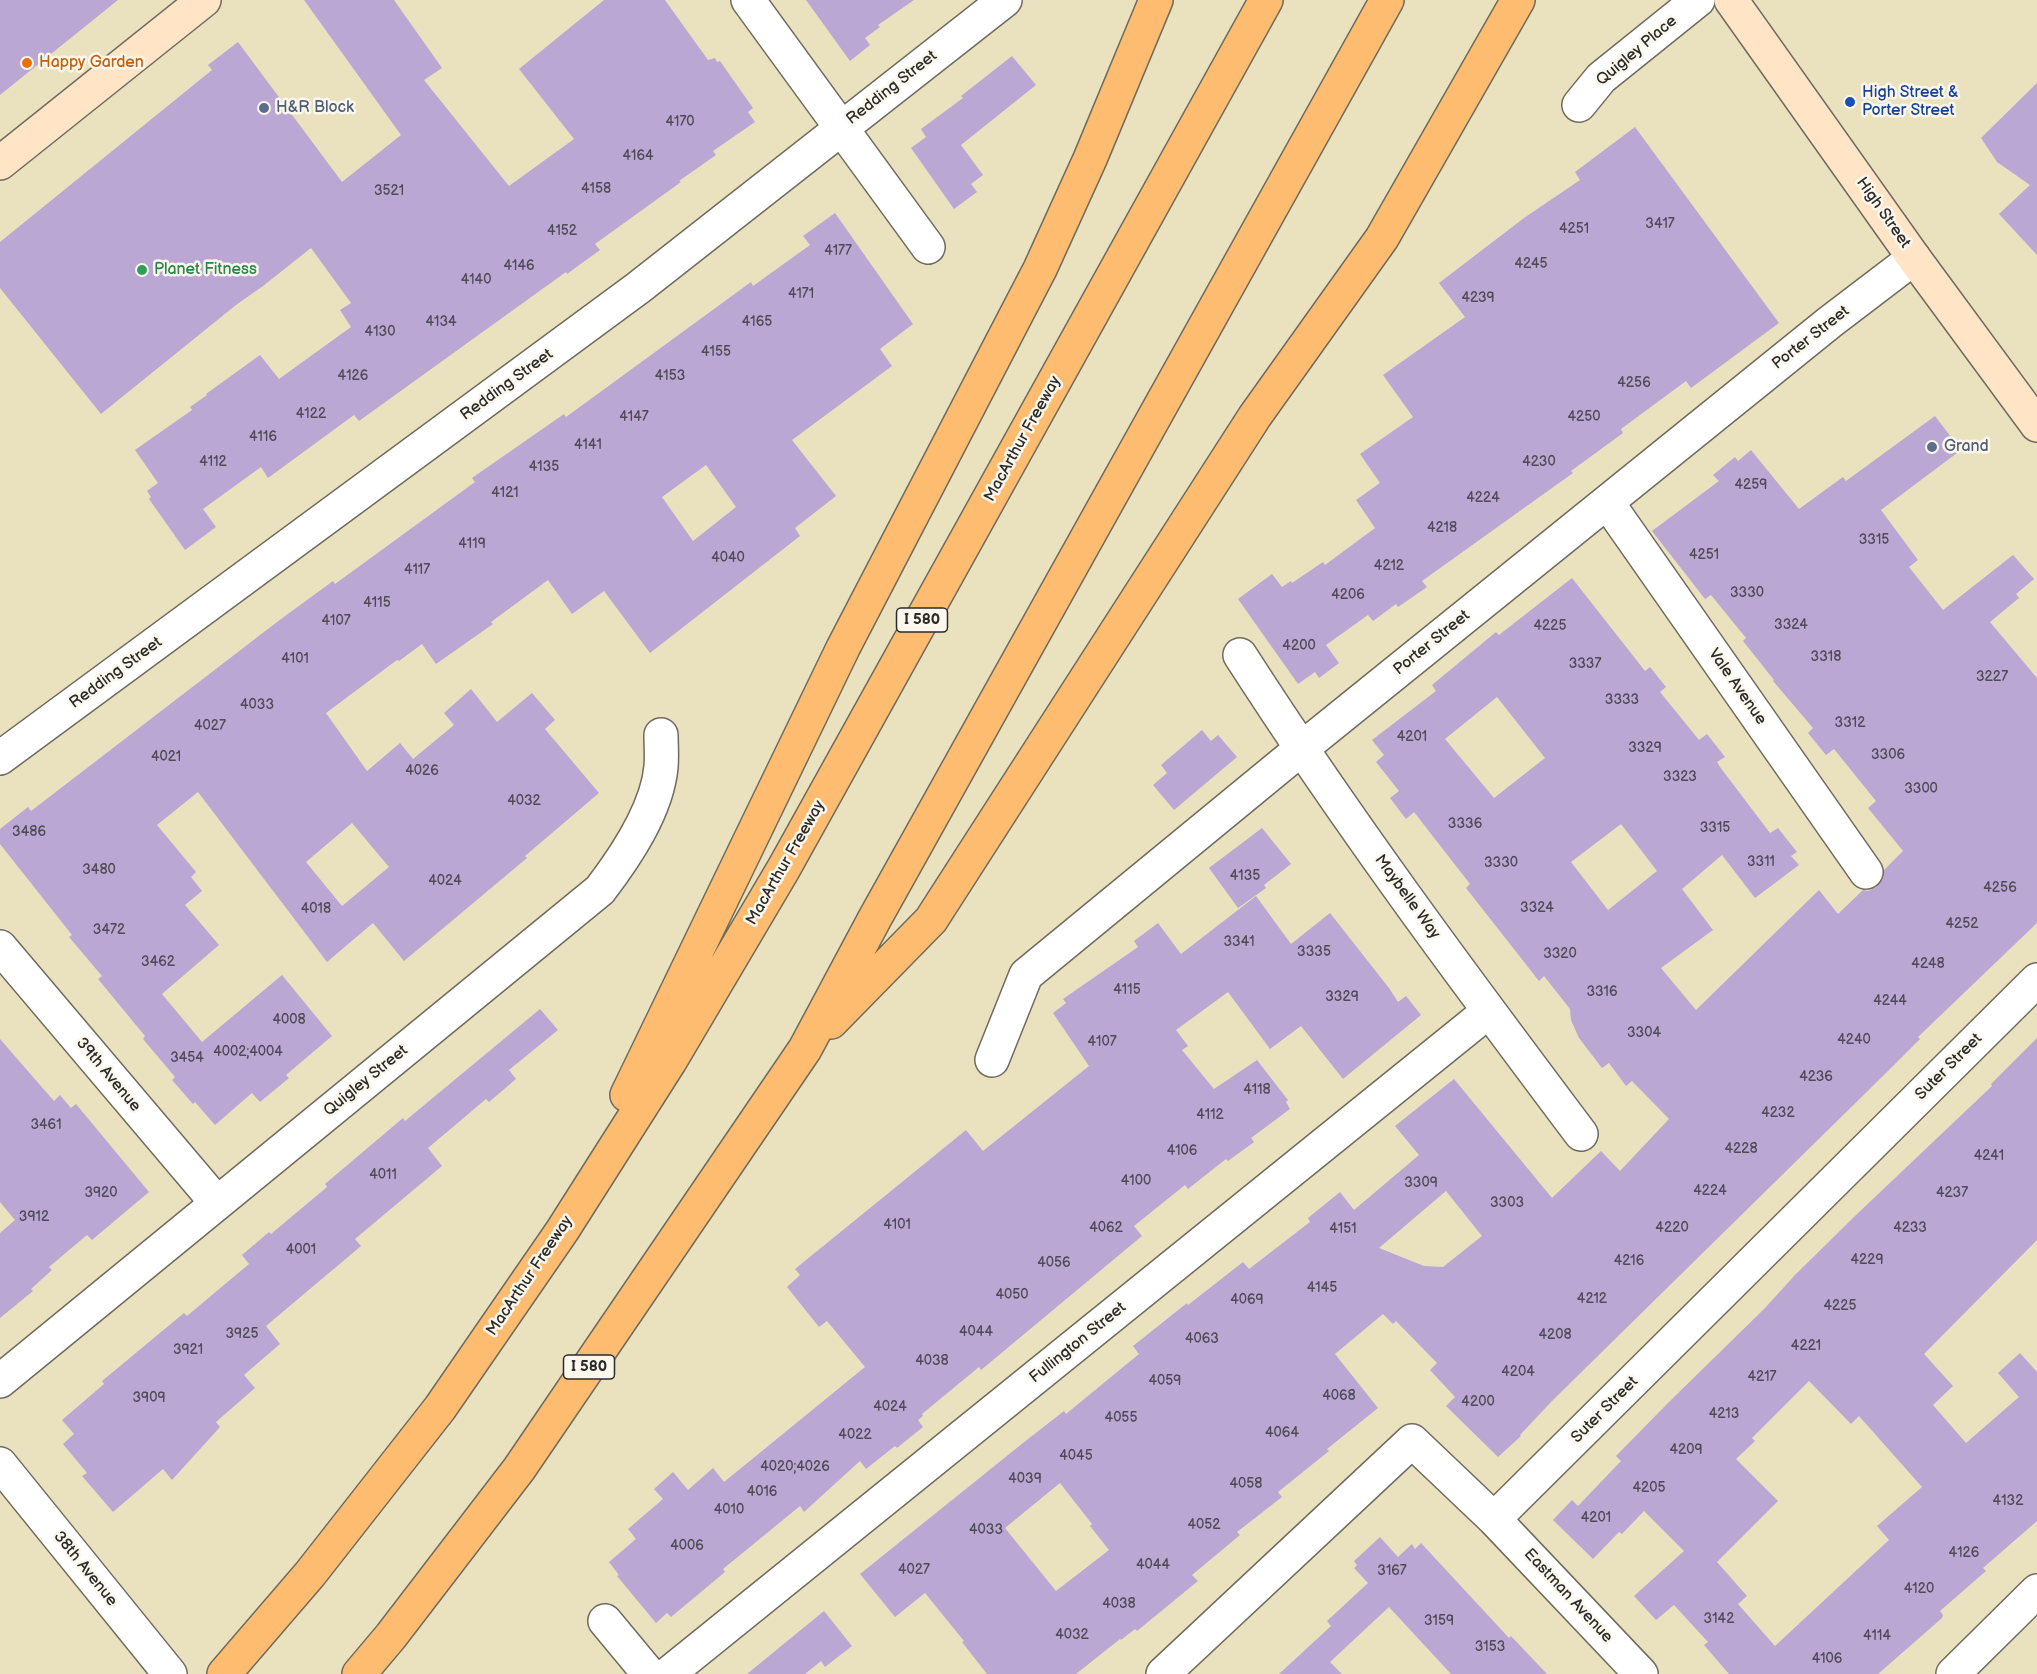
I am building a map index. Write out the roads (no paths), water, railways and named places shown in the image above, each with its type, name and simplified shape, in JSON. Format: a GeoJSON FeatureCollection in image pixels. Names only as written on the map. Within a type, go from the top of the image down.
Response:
{"type":"FeatureCollection","features":[{"type":"Feature","properties":{"kind":"highway"},"geometry":{"type":"LineString","coordinates":[[562,1232],[843,648],[1040,269],[1090,159],[1156,0]]}},
{"type":"Feature","properties":{"kind":"highway","name":"MacArthur Freeway"},"geometry":{"type":"LineString","coordinates":[[224,1674],[310,1574],[440,1408],[562,1232],[670,1061],[784,868],[1266,0]]}},
{"type":"Feature","properties":{"kind":"highway","name":"I 580"},"geometry":{"type":"LineString","coordinates":[[359,1674],[391,1636],[519,1469],[805,1049],[875,918],[1387,0]]}},
{"type":"Feature","properties":{"kind":"highway"},"geometry":{"type":"LineString","coordinates":[[805,1049],[931,920],[1255,416],[1382,238],[1518,0]]}},
{"type":"Feature","properties":{"kind":"main road"},"geometry":{"type":"LineString","coordinates":[[0,164],[204,0]]}},
{"type":"Feature","properties":{"kind":"main road","name":"High Street"},"geometry":{"type":"LineString","coordinates":[[1731,0],[1914,258],[2037,424]]}},
{"type":"Feature","properties":{"kind":"street"},"geometry":{"type":"LineString","coordinates":[[748,0],[928,246]]}},
{"type":"Feature","properties":{"kind":"street","name":"Redding Street"},"geometry":{"type":"LineString","coordinates":[[0,758],[638,288],[1005,0]]}},
{"type":"Feature","properties":{"kind":"street","name":"Quigley Place"},"geometry":{"type":"LineString","coordinates":[[1579,105],[1601,78],[1698,0]]}},
{"type":"Feature","properties":{"kind":"street","name":"Porter Street"},"geometry":{"type":"LineString","coordinates":[[992,1060],[1026,975],[1607,501],[1825,326],[1914,258]]}},
{"type":"Feature","properties":{"kind":"street","name":"Vale Avenue"},"geometry":{"type":"LineString","coordinates":[[1607,501],[1866,872]]}},
{"type":"Feature","properties":{"kind":"street","name":"Maybelle Way"},"geometry":{"type":"LineString","coordinates":[[1240,655],[1301,749],[1489,1011],[1581,1134]]}},
{"type":"Feature","properties":{"kind":"street","name":"Quigley Street"},"geometry":{"type":"LineString","coordinates":[[0,1381],[600,890],[622,861],[653,802],[661,769],[661,735]]}},
{"type":"Feature","properties":{"kind":"street","name":"39th Avenue"},"geometry":{"type":"LineString","coordinates":[[0,946],[217,1203]]}},
{"type":"Feature","properties":{"kind":"street","name":"Suter Street"},"geometry":{"type":"LineString","coordinates":[[1494,1519],[2037,980]]}},
{"type":"Feature","properties":{"kind":"street","name":"Fullington Street"},"geometry":{"type":"LineString","coordinates":[[668,1674],[1489,1011]]}},
{"type":"Feature","properties":{"kind":"street"},"geometry":{"type":"LineString","coordinates":[[1173,1669],[1412,1441],[1494,1519]]}},
{"type":"Feature","properties":{"kind":"street","name":"38th Avenue"},"geometry":{"type":"LineString","coordinates":[[0,1464],[170,1674]]}},
{"type":"Feature","properties":{"kind":"street","name":"Eastman Avenue"},"geometry":{"type":"LineString","coordinates":[[1494,1519],[1641,1674]]}},
{"type":"Feature","properties":{"kind":"street"},"geometry":{"type":"LineString","coordinates":[[1953,1674],[2035,1596]]}},
{"type":"Feature","properties":{"kind":"street"},"geometry":{"type":"LineString","coordinates":[[605,1621],[649,1674]]}},
{"type":"Feature","properties":{"kind":"place","name":"Happy Garden"},"geometry":{"type":"Point","coordinates":[27,63]}},
{"type":"Feature","properties":{"kind":"place","name":"High Street & Porter Street"},"geometry":{"type":"Point","coordinates":[1850,102]}},
{"type":"Feature","properties":{"kind":"place","name":"H&R Block"},"geometry":{"type":"Point","coordinates":[264,108]}},
{"type":"Feature","properties":{"kind":"place","name":"Planet Fitness"},"geometry":{"type":"Point","coordinates":[142,270]}},
{"type":"Feature","properties":{"kind":"place","name":"Grand"},"geometry":{"type":"Point","coordinates":[1932,447]}}]}
